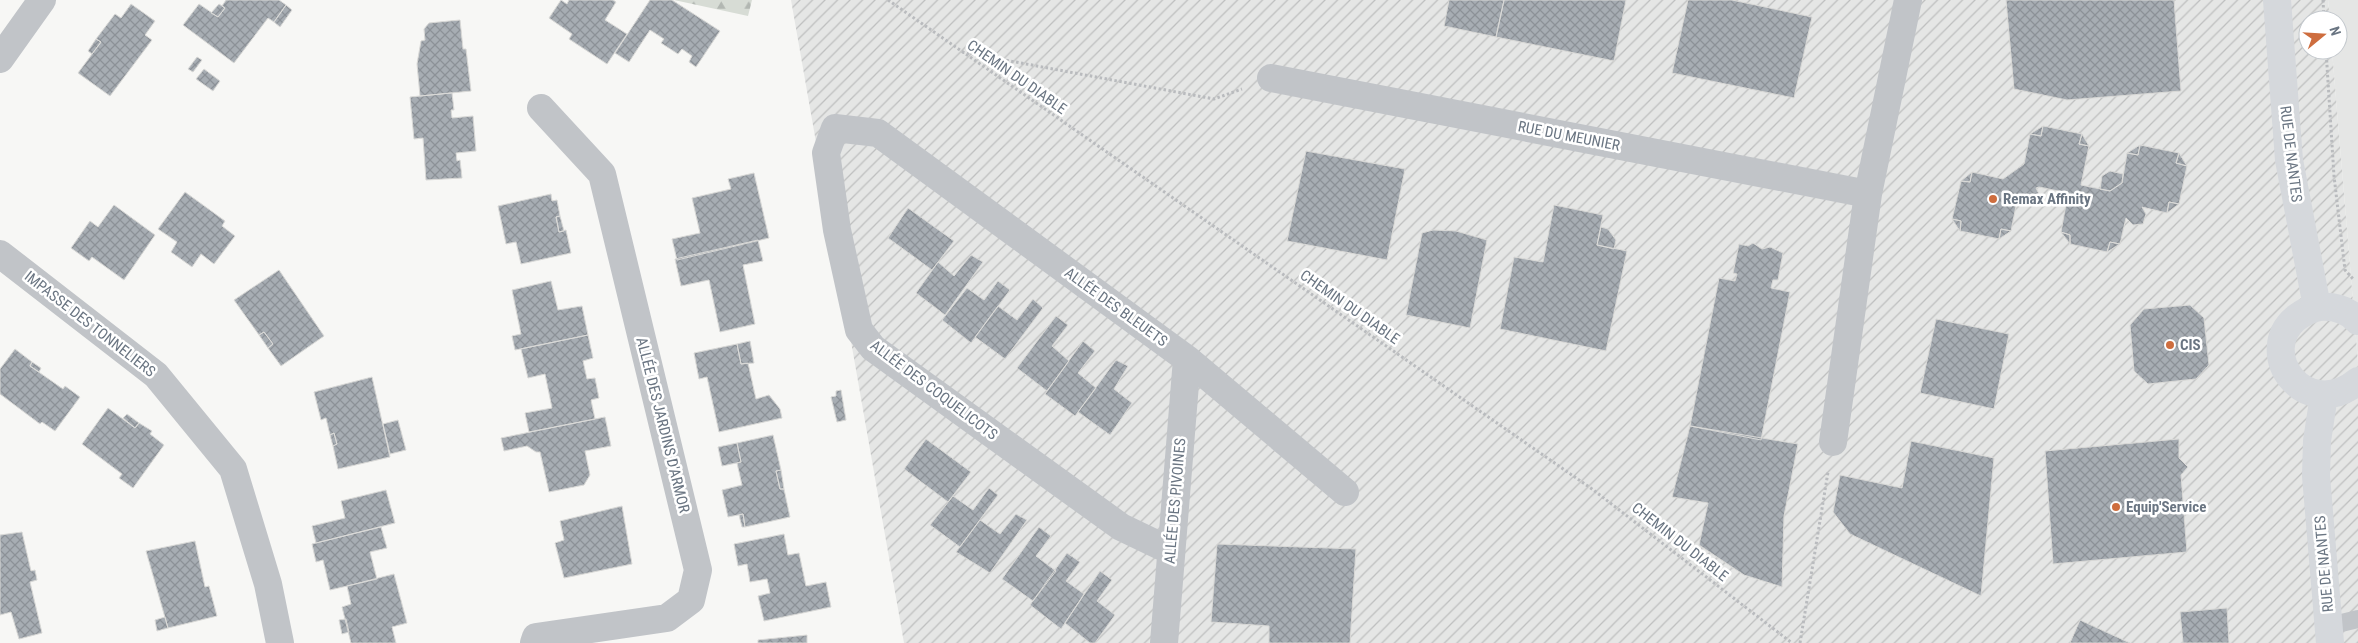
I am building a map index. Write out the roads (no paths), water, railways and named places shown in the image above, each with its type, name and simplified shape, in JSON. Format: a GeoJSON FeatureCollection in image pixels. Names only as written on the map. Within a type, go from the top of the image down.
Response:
{"type":"FeatureCollection","features":[{"type":"Feature","properties":{"kind":"main road","name":"RUE DE NANTES"},"geometry":{"type":"LineString","coordinates":[[2277,0],[2289,160],[2317,307]]}},
{"type":"Feature","properties":{"kind":"main road"},"geometry":{"type":"LineString","coordinates":[[2358,321],[2345,311],[2331,307],[2317,307],[2304,312],[2292,321],[2285,333],[2282,354],[2288,374],[2298,385],[2310,392],[2324,395],[2336,394],[2348,389],[2358,381]]}},
{"type":"Feature","properties":{"kind":"main road","name":"RUE DE NANTES"},"geometry":{"type":"LineString","coordinates":[[2324,395],[2317,441],[2316,476],[2330,634]]}},
{"type":"Feature","properties":{"kind":"street"},"geometry":{"type":"LineString","coordinates":[[0,60],[42,0]]}},
{"type":"Feature","properties":{"kind":"street"},"geometry":{"type":"LineString","coordinates":[[1833,442],[1868,194],[1908,0]]}},
{"type":"Feature","properties":{"kind":"street","name":"RUE DU MEUNIER"},"geometry":{"type":"LineString","coordinates":[[1271,78],[1868,194]]}},
{"type":"Feature","properties":{"kind":"street","name":"ALLÉE DES JARDINS D'ARMOR"},"geometry":{"type":"LineString","coordinates":[[534,643],[536,637],[666,618],[692,600],[698,570],[602,174],[541,108]]}},
{"type":"Feature","properties":{"kind":"street","name":"ALLÉE DES COQUELICOTS"},"geometry":{"type":"LineString","coordinates":[[878,133],[835,128],[826,153],[837,230],[859,330],[873,348],[1121,527],[1171,551]]}},
{"type":"Feature","properties":{"kind":"street","name":"ALLÉE DES BLEUETS"},"geometry":{"type":"LineString","coordinates":[[878,133],[1187,358],[1345,492]]}},
{"type":"Feature","properties":{"kind":"street","name":"IMPASSE DES TONNELIERS"},"geometry":{"type":"LineString","coordinates":[[0,254],[156,375],[232,468],[268,584],[280,643]]}},
{"type":"Feature","properties":{"kind":"street","name":"ALLÉE DES PIVOINES"},"geometry":{"type":"LineString","coordinates":[[1164,643],[1187,358]]}},
{"type":"Feature","properties":{"kind":"lane"},"geometry":{"type":"LineString","coordinates":[[2330,634],[2358,619]]}},
{"type":"Feature","properties":{"kind":"place","name":"Remax Affinity"},"geometry":{"type":"Point","coordinates":[1993,199]}},
{"type":"Feature","properties":{"kind":"place","name":"CIS"},"geometry":{"type":"Point","coordinates":[2170,345]}},
{"type":"Feature","properties":{"kind":"place","name":"Equip'Service"},"geometry":{"type":"Point","coordinates":[2116,507]}}]}
